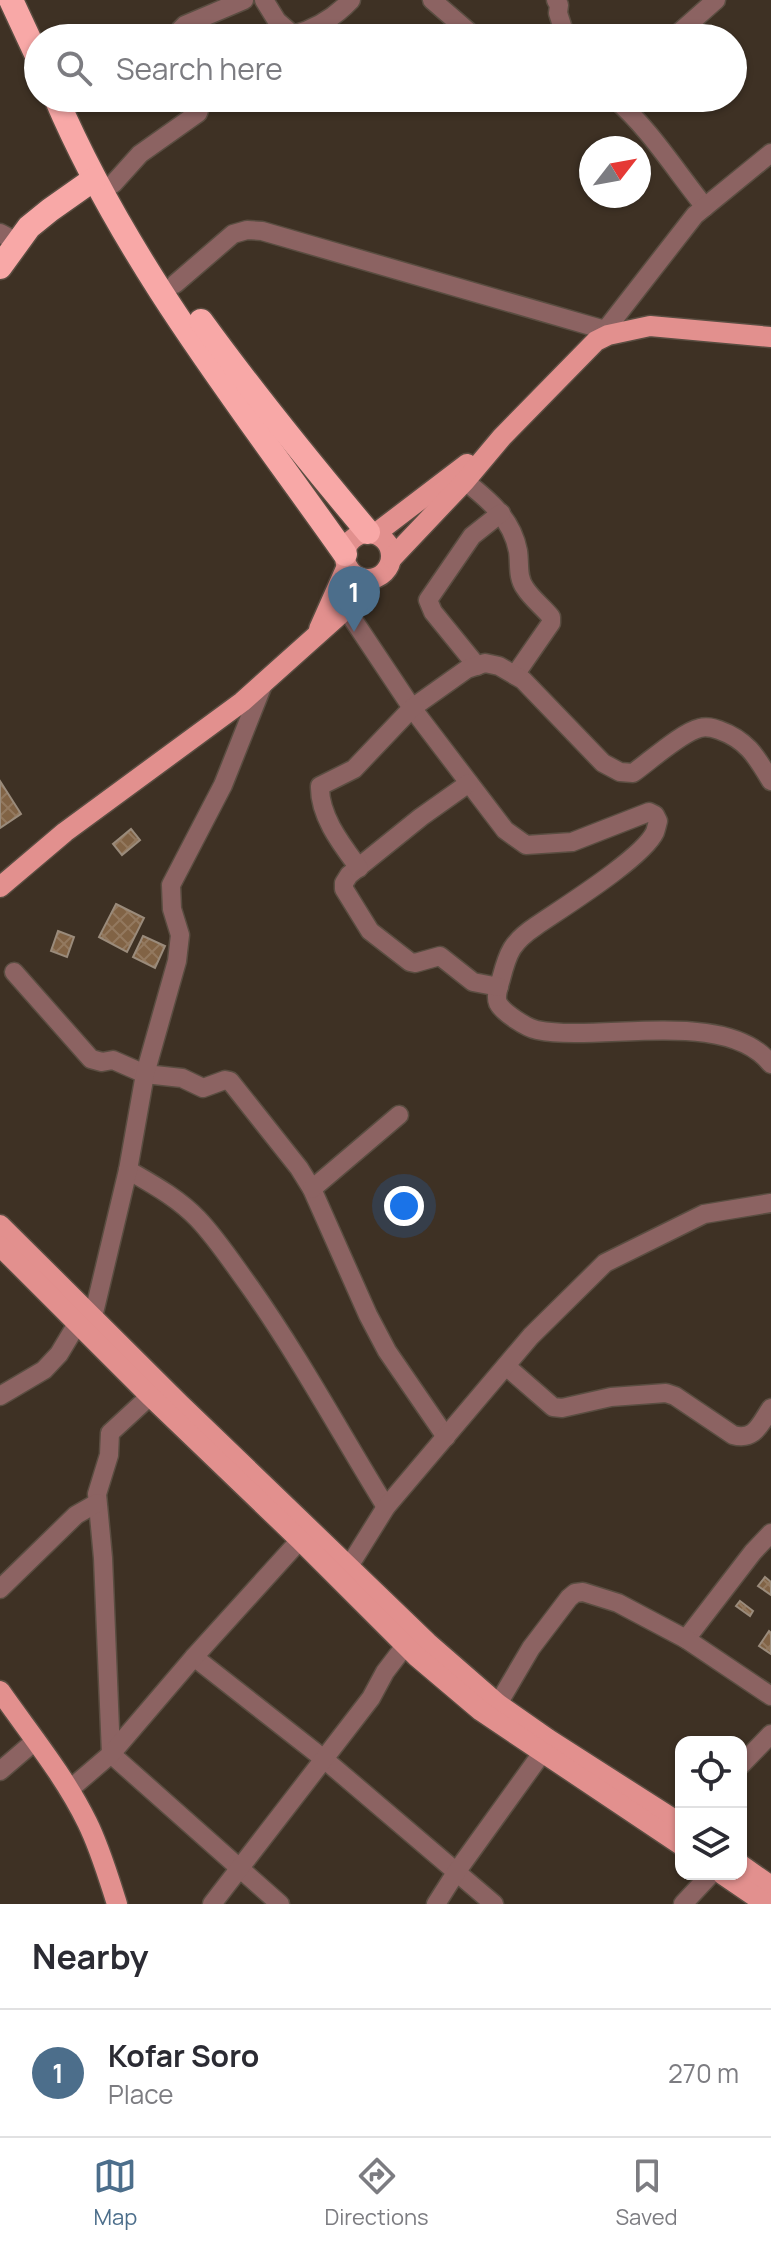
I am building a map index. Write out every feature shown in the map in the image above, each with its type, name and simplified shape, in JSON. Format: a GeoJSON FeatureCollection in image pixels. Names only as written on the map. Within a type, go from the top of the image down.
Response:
{"type":"FeatureCollection","features":[{"type":"Feature","properties":{"kind":"highway"},"geometry":{"type":"LineString","coordinates":[[11,0],[24,28]]}},
{"type":"Feature","properties":{"kind":"highway"},"geometry":{"type":"LineString","coordinates":[[28,0],[39,24]]}},
{"type":"Feature","properties":{"kind":"highway"},"geometry":{"type":"LineString","coordinates":[[64,112],[104,178],[154,280],[346,560]]}},
{"type":"Feature","properties":{"kind":"highway"},"geometry":{"type":"LineString","coordinates":[[78,112],[104,178],[175,284],[248,386],[318,474],[372,533]]}},
{"type":"Feature","properties":{"kind":"highway"},"geometry":{"type":"LineString","coordinates":[[0,267],[8,238],[104,178]]}},
{"type":"Feature","properties":{"kind":"main road"},"geometry":{"type":"LineString","coordinates":[[0,887],[65,832],[242,702],[346,609],[371,579],[385,572],[392,558],[502,437],[601,335],[650,326],[771,337]]}},
{"type":"Feature","properties":{"kind":"main road"},"geometry":{"type":"LineString","coordinates":[[318,633],[351,539],[359,534],[372,533],[502,437]]}},
{"type":"Feature","properties":{"kind":"main road"},"geometry":{"type":"LineString","coordinates":[[372,533],[388,543],[392,558]]}},
{"type":"Feature","properties":{"kind":"main road"},"geometry":{"type":"LineString","coordinates":[[346,560],[353,574],[371,579]]}},
{"type":"Feature","properties":{"kind":"main road"},"geometry":{"type":"LineString","coordinates":[[0,1225],[150,1396],[300,1540],[416,1644],[548,1739],[675,1814]]}},
{"type":"Feature","properties":{"kind":"main road"},"geometry":{"type":"LineString","coordinates":[[0,1246],[85,1320],[348,1568],[481,1711],[675,1841]]}},
{"type":"Feature","properties":{"kind":"main road"},"geometry":{"type":"LineString","coordinates":[[0,1691],[69,1790],[86,1820],[103,1858],[117,1904]]}},
{"type":"Feature","properties":{"kind":"main road"},"geometry":{"type":"LineString","coordinates":[[747,1869],[771,1886]]}},
{"type":"Feature","properties":{"kind":"main road"},"geometry":{"type":"LineString","coordinates":[[731,1880],[766,1904]]}},
{"type":"Feature","properties":{"kind":"street"},"geometry":{"type":"LineString","coordinates":[[187,24],[244,0]]}},
{"type":"Feature","properties":{"kind":"street"},"geometry":{"type":"LineString","coordinates":[[264,0],[280,24]]}},
{"type":"Feature","properties":{"kind":"street"},"geometry":{"type":"LineString","coordinates":[[319,24],[335,15],[351,0]]}},
{"type":"Feature","properties":{"kind":"street"},"geometry":{"type":"LineString","coordinates":[[432,0],[460,24]]}},
{"type":"Feature","properties":{"kind":"street"},"geometry":{"type":"LineString","coordinates":[[689,24],[716,0]]}},
{"type":"Feature","properties":{"kind":"street"},"geometry":{"type":"LineString","coordinates":[[560,2],[558,13],[562,24]]}},
{"type":"Feature","properties":{"kind":"street"},"geometry":{"type":"LineString","coordinates":[[104,178],[198,112]]}},
{"type":"Feature","properties":{"kind":"street"},"geometry":{"type":"LineString","coordinates":[[631,112],[705,207]]}},
{"type":"Feature","properties":{"kind":"street"},"geometry":{"type":"LineString","coordinates":[[175,284],[233,234],[247,230],[262,231],[601,335],[673,241],[705,207],[771,153]]}},
{"type":"Feature","properties":{"kind":"street"},"geometry":{"type":"LineString","coordinates":[[465,481],[495,504],[505,518],[518,549],[519,574],[524,587],[551,617],[551,623],[515,675]]}},
{"type":"Feature","properties":{"kind":"street"},"geometry":{"type":"LineString","coordinates":[[477,666],[433,612],[428,600],[472,536],[501,513]]}},
{"type":"Feature","properties":{"kind":"street"},"geometry":{"type":"LineString","coordinates":[[346,609],[412,708],[469,783],[505,830],[526,845],[572,842],[649,812],[658,821],[654,834],[638,852],[519,937],[508,953],[497,996],[498,1004],[523,1024],[537,1030],[696,1032],[751,1045],[764,1044],[771,1064]]}},
{"type":"Feature","properties":{"kind":"street"},"geometry":{"type":"LineString","coordinates":[[359,868],[338,840],[326,814],[320,786],[354,769],[412,708],[467,669],[485,663],[499,666],[523,680],[603,763],[620,772],[633,773],[686,734],[701,727],[710,727],[744,742],[771,781]]}},
{"type":"Feature","properties":{"kind":"street"},"geometry":{"type":"LineString","coordinates":[[0,1396],[44,1370],[85,1320],[128,1170],[145,1074],[177,961],[180,935],[172,909],[171,885],[223,785],[264,682]]}},
{"type":"Feature","properties":{"kind":"street"},"geometry":{"type":"LineString","coordinates":[[469,783],[349,875],[344,889],[370,931],[410,962],[440,956],[473,982],[499,987]]}},
{"type":"Feature","properties":{"kind":"street"},"geometry":{"type":"LineString","coordinates":[[14,972],[91,1059],[102,1062],[113,1060],[145,1074],[182,1078],[203,1088],[230,1081],[312,1189],[387,1351],[446,1437]]}},
{"type":"Feature","properties":{"kind":"street"},"geometry":{"type":"LineString","coordinates":[[312,1189],[399,1115]]}},
{"type":"Feature","properties":{"kind":"street"},"geometry":{"type":"LineString","coordinates":[[128,1170],[182,1206],[198,1219],[214,1239],[267,1311],[314,1384],[386,1507]]}},
{"type":"Feature","properties":{"kind":"street"},"geometry":{"type":"LineString","coordinates":[[348,1568],[386,1507],[531,1336],[605,1263],[704,1214],[771,1203]]}},
{"type":"Feature","properties":{"kind":"street"},"geometry":{"type":"LineString","coordinates":[[506,1366],[553,1407],[562,1408],[611,1397],[666,1393],[733,1435],[742,1437],[753,1433],[771,1408]]}},
{"type":"Feature","properties":{"kind":"street"},"geometry":{"type":"LineString","coordinates":[[150,1396],[110,1433],[109,1455],[98,1485],[111,1754],[280,1904]]}},
{"type":"Feature","properties":{"kind":"street"},"geometry":{"type":"LineString","coordinates":[[0,1589],[76,1515],[97,1503]]}},
{"type":"Feature","properties":{"kind":"street"},"geometry":{"type":"LineString","coordinates":[[686,1639],[738,1570],[771,1533]]}},
{"type":"Feature","properties":{"kind":"street"},"geometry":{"type":"LineString","coordinates":[[69,1790],[111,1754],[300,1540]]}},
{"type":"Feature","properties":{"kind":"street"},"geometry":{"type":"LineString","coordinates":[[498,1704],[531,1648],[569,1598],[583,1592],[618,1603],[686,1639],[771,1696]]}},
{"type":"Feature","properties":{"kind":"street"},"geometry":{"type":"LineString","coordinates":[[212,1904],[371,1698],[385,1672],[416,1644]]}},
{"type":"Feature","properties":{"kind":"street"},"geometry":{"type":"LineString","coordinates":[[194,1657],[324,1759],[494,1904]]}},
{"type":"Feature","properties":{"kind":"street"},"geometry":{"type":"LineString","coordinates":[[747,1759],[771,1734]]}},
{"type":"Feature","properties":{"kind":"street"},"geometry":{"type":"LineString","coordinates":[[0,1771],[35,1741]]}},
{"type":"Feature","properties":{"kind":"street"},"geometry":{"type":"LineString","coordinates":[[436,1904],[542,1753]]}},
{"type":"Feature","properties":{"kind":"street"},"geometry":{"type":"LineString","coordinates":[[683,1904],[705,1880]]}},
{"type":"Feature","properties":{"kind":"building"},"geometry":{"type":"Polygon","coordinates":[[[0,781],[21,814],[0,828],[0,781]]]}},
{"type":"Feature","properties":{"kind":"building"},"geometry":{"type":"Polygon","coordinates":[[[131,829],[140,840],[122,855],[113,844],[131,829]]]}},
{"type":"Feature","properties":{"kind":"building"},"geometry":{"type":"Polygon","coordinates":[[[116,904],[144,918],[127,952],[99,937],[116,904]]]}},
{"type":"Feature","properties":{"kind":"building"},"geometry":{"type":"Polygon","coordinates":[[[58,931],[74,937],[67,957],[51,951],[58,931]]]}},
{"type":"Feature","properties":{"kind":"building"},"geometry":{"type":"Polygon","coordinates":[[[143,936],[165,946],[155,968],[133,957],[143,936]]]}},
{"type":"Feature","properties":{"kind":"building"},"geometry":{"type":"Polygon","coordinates":[[[765,1577],[771,1582],[771,1595],[758,1586],[765,1577]]]}},
{"type":"Feature","properties":{"kind":"building"},"geometry":{"type":"Polygon","coordinates":[[[740,1601],[753,1611],[750,1616],[736,1606],[740,1601]]]}},
{"type":"Feature","properties":{"kind":"building"},"geometry":{"type":"Polygon","coordinates":[[[769,1631],[771,1633],[771,1654],[759,1646],[769,1631]]]}},
{"type":"Feature","properties":{"kind":"place","name":"Kofar Soro"},"geometry":{"type":"Point","coordinates":[354,632]}}]}
